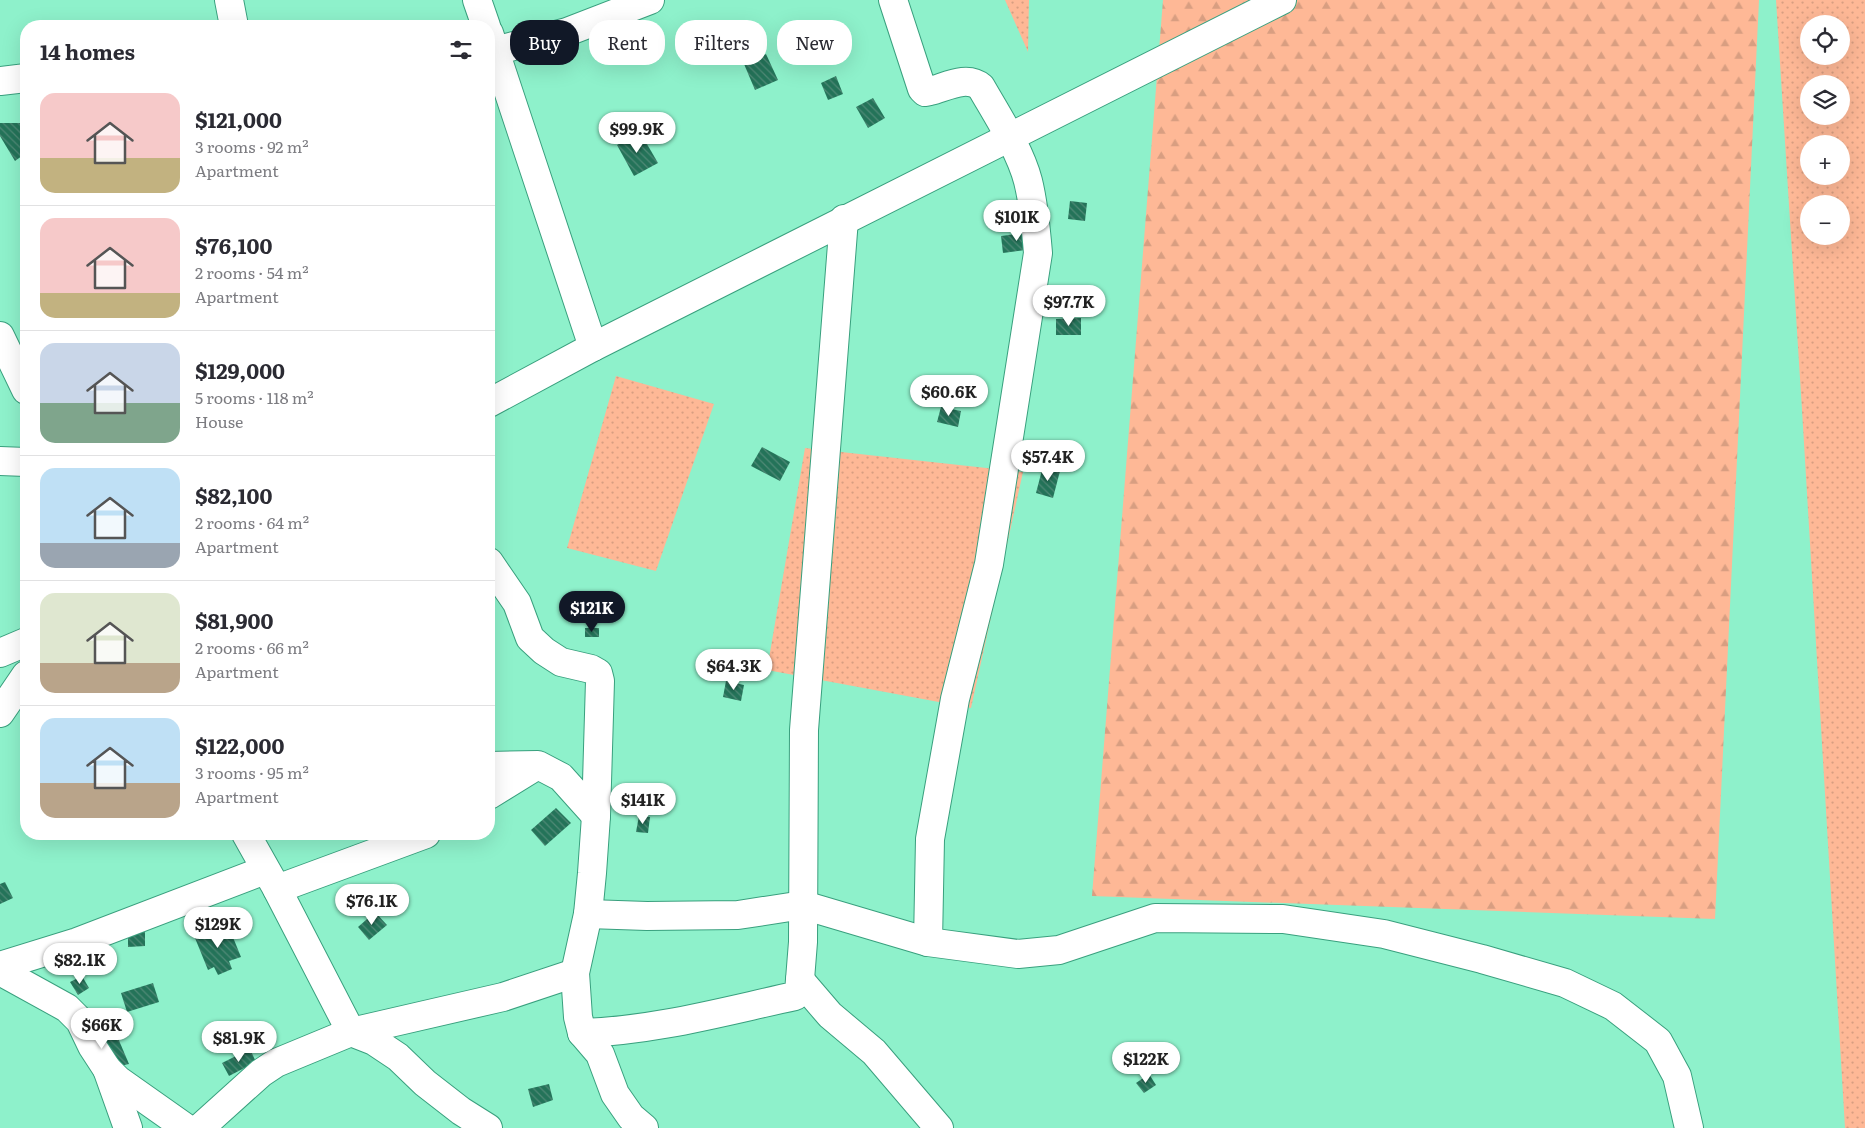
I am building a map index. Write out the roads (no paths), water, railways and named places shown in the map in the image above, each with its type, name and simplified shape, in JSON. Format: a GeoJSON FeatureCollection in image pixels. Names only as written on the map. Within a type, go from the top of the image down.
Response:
{"type":"FeatureCollection","features":[{"type":"Feature","properties":{"kind":"street"},"geometry":{"type":"LineString","coordinates":[[229,0],[233,20]]}},
{"type":"Feature","properties":{"kind":"street"},"geometry":{"type":"LineString","coordinates":[[478,0],[484,20]]}},
{"type":"Feature","properties":{"kind":"street"},"geometry":{"type":"LineString","coordinates":[[495,39],[567,32],[650,0]]}},
{"type":"Feature","properties":{"kind":"street"},"geometry":{"type":"LineString","coordinates":[[892,0],[922,89],[925,92],[968,80],[975,82],[981,87],[1010,138],[1028,178],[1035,212],[1038,254],[989,564],[955,699],[930,839],[928,942]]}},
{"type":"Feature","properties":{"kind":"street"},"geometry":{"type":"LineString","coordinates":[[495,400],[593,347],[844,219],[1010,138],[1282,0]]}},
{"type":"Feature","properties":{"kind":"street"},"geometry":{"type":"LineString","coordinates":[[495,55],[593,347]]}},
{"type":"Feature","properties":{"kind":"street"},"geometry":{"type":"LineString","coordinates":[[0,81],[20,79]]}},
{"type":"Feature","properties":{"kind":"street"},"geometry":{"type":"LineString","coordinates":[[582,1033],[612,1032],[640,1028],[795,996],[799,992],[803,905],[804,730],[844,219]]}},
{"type":"Feature","properties":{"kind":"street"},"geometry":{"type":"LineString","coordinates":[[0,336],[20,378]]}},
{"type":"Feature","properties":{"kind":"street"},"geometry":{"type":"LineString","coordinates":[[0,461],[20,462]]}},
{"type":"Feature","properties":{"kind":"street"},"geometry":{"type":"LineString","coordinates":[[495,571],[517,603],[530,638],[544,652],[561,662],[591,669],[598,673],[600,681],[596,816],[588,914],[575,974],[578,1017],[582,1033],[600,1054],[615,1094],[631,1117],[644,1128]]}},
{"type":"Feature","properties":{"kind":"street"},"geometry":{"type":"LineString","coordinates":[[0,653],[20,645]]}},
{"type":"Feature","properties":{"kind":"street"},"geometry":{"type":"LineString","coordinates":[[0,713],[20,683]]}},
{"type":"Feature","properties":{"kind":"street"},"geometry":{"type":"LineString","coordinates":[[495,766],[538,765],[561,777],[596,816]]}},
{"type":"Feature","properties":{"kind":"street"},"geometry":{"type":"LineString","coordinates":[[495,791],[538,765]]}},
{"type":"Feature","properties":{"kind":"street"},"geometry":{"type":"LineString","coordinates":[[249,840],[351,1032],[374,1041],[398,1057],[461,1111],[488,1128]]}},
{"type":"Feature","properties":{"kind":"street"},"geometry":{"type":"LineString","coordinates":[[0,966],[77,942],[216,890],[271,879],[405,840]]}},
{"type":"Feature","properties":{"kind":"street"},"geometry":{"type":"LineString","coordinates":[[588,914],[647,916],[738,915],[803,905],[928,942],[1018,954],[1059,950],[1155,918],[1283,920],[1384,934],[1565,983],[1613,1006],[1658,1041],[1678,1076],[1689,1128]]}},
{"type":"Feature","properties":{"kind":"street"},"geometry":{"type":"LineString","coordinates":[[0,971],[66,1008],[80,1021],[92,1046],[107,1069],[118,1080],[186,1128]]}},
{"type":"Feature","properties":{"kind":"street"},"geometry":{"type":"LineString","coordinates":[[200,1128],[261,1073],[276,1063],[351,1032],[503,996],[575,974]]}},
{"type":"Feature","properties":{"kind":"street"},"geometry":{"type":"LineString","coordinates":[[800,980],[830,1015],[874,1052],[939,1128]]}},
{"type":"Feature","properties":{"kind":"street"},"geometry":{"type":"LineString","coordinates":[[107,1069],[128,1128]]}}]}
